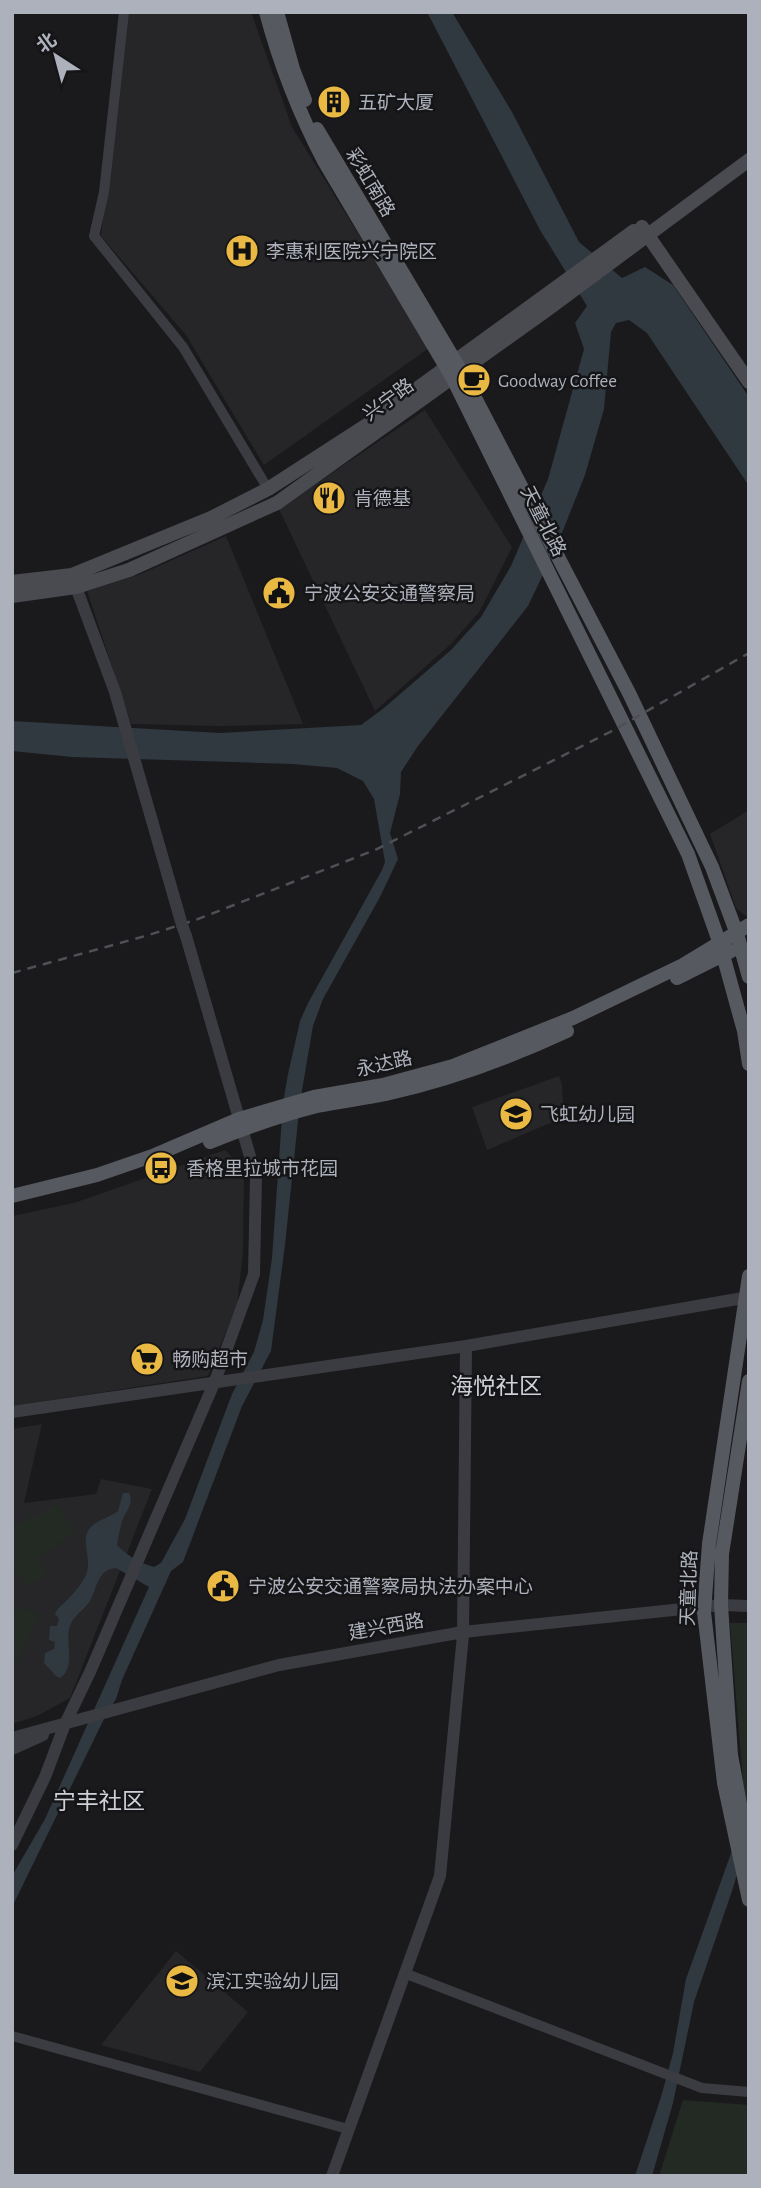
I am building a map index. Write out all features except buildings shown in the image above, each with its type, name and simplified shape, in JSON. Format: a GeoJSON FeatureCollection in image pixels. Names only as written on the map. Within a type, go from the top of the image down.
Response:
{"type":"FeatureCollection","features":[{"type":"Feature","properties":{"kind":"main road","name":"天童北路"},"geometry":{"type":"LineString","coordinates":[[266,12],[283,71],[305,124],[331,173],[454,369],[569,576],[629,693],[744,936],[749,977]]}},
{"type":"Feature","properties":{"kind":"main road","name":"彩虹南路"},"geometry":{"type":"LineString","coordinates":[[277,12],[293,69],[312,119],[454,369]]}},
{"type":"Feature","properties":{"kind":"main road"},"geometry":{"type":"LineString","coordinates":[[644,230],[749,148]]}},
{"type":"Feature","properties":{"kind":"main road"},"geometry":{"type":"LineString","coordinates":[[644,230],[749,160]]}},
{"type":"Feature","properties":{"kind":"main road","name":"兴宁路"},"geometry":{"type":"LineString","coordinates":[[12,596],[129,570],[277,503],[644,230]]}},
{"type":"Feature","properties":{"kind":"main road"},"geometry":{"type":"LineString","coordinates":[[644,230],[749,382]]}},
{"type":"Feature","properties":{"kind":"main road","name":"兴宁路"},"geometry":{"type":"LineString","coordinates":[[12,582],[74,581],[211,518],[268,489],[454,369]]}},
{"type":"Feature","properties":{"kind":"main road","name":"天童北路"},"geometry":{"type":"LineString","coordinates":[[454,369],[521,520],[688,854],[722,950],[744,1031],[749,1065]]}},
{"type":"Feature","properties":{"kind":"main road","name":"永达路"},"geometry":{"type":"LineString","coordinates":[[12,1196],[82,1180],[275,1113],[453,1066],[573,1018],[682,965],[722,950],[744,936]]}},
{"type":"Feature","properties":{"kind":"main road","name":"永达路"},"geometry":{"type":"LineString","coordinates":[[12,1203],[102,1181],[159,1162],[240,1124]]}},
{"type":"Feature","properties":{"kind":"main road","name":"天童北路"},"geometry":{"type":"LineString","coordinates":[[749,1276],[748,1297],[709,1544],[705,1607],[718,1736],[740,1867],[749,1900]]}},
{"type":"Feature","properties":{"kind":"main road","name":"天童北路"},"geometry":{"type":"LineString","coordinates":[[749,1381],[723,1554],[721,1605],[728,1719],[740,1813],[749,1853]]}},
{"type":"Feature","properties":{"kind":"street"},"geometry":{"type":"LineString","coordinates":[[124,12],[104,192],[94,236],[183,347],[268,489]]}},
{"type":"Feature","properties":{"kind":"street"},"geometry":{"type":"LineString","coordinates":[[12,1845],[70,1722],[221,1380],[254,1274],[256,1177],[123,720],[74,581]]}},
{"type":"Feature","properties":{"kind":"street"},"geometry":{"type":"LineString","coordinates":[[12,1412],[466,1346],[748,1297]]}},
{"type":"Feature","properties":{"kind":"street"},"geometry":{"type":"LineString","coordinates":[[332,2176],[440,1876],[463,1632],[466,1346]]}},
{"type":"Feature","properties":{"kind":"street","name":"建兴西路"},"geometry":{"type":"LineString","coordinates":[[12,1738],[279,1665],[463,1632],[721,1605],[749,1606]]}},
{"type":"Feature","properties":{"kind":"street","name":"建兴西路"},"geometry":{"type":"LineString","coordinates":[[12,1749],[70,1722]]}},
{"type":"Feature","properties":{"kind":"street"},"geometry":{"type":"LineString","coordinates":[[404,1973],[702,2088],[722,2092],[749,2092]]}},
{"type":"Feature","properties":{"kind":"street"},"geometry":{"type":"LineString","coordinates":[[12,2036],[348,2129]]}},
{"type":"Feature","properties":{"kind":"shaded area","name":"李惠利医院兴宁院区"},"geometry":{"type":"Polygon","coordinates":[[[125,12],[251,12],[292,127],[429,348],[264,465],[186,335],[101,236],[125,12]]]}},
{"type":"Feature","properties":{"kind":"shaded area"},"geometry":{"type":"Polygon","coordinates":[[[427,12],[452,12],[512,112],[579,242],[622,278],[645,267],[673,285],[749,397],[749,486],[647,333],[629,320],[616,323],[611,332],[604,409],[585,475],[558,543],[528,606],[418,746],[401,772],[400,794],[390,833],[398,859],[323,999],[313,1026],[300,1102],[271,1351],[242,1406],[183,1562],[171,1571],[116,1699],[12,1907],[12,1876],[45,1819],[149,1587],[116,1568],[101,1576],[90,1601],[70,1626],[68,1667],[60,1678],[44,1663],[45,1653],[54,1649],[55,1642],[49,1640],[50,1626],[57,1626],[57,1610],[76,1590],[87,1572],[87,1532],[96,1523],[118,1511],[123,1493],[129,1493],[131,1501],[122,1521],[117,1545],[144,1564],[154,1567],[161,1563],[185,1519],[232,1394],[254,1352],[263,1320],[272,1258],[283,1103],[300,1021],[385,862],[374,799],[363,781],[337,768],[293,764],[72,757],[12,751],[12,721],[220,733],[361,725],[451,650],[481,617],[511,566],[548,479],[584,349],[575,323],[587,306],[540,230],[427,12]]]}},
{"type":"Feature","properties":{"kind":"shaded area"},"geometry":{"type":"Polygon","coordinates":[[[425,410],[512,547],[480,611],[451,644],[375,711],[279,509],[425,410]]]}},
{"type":"Feature","properties":{"kind":"shaded area"},"geometry":{"type":"Polygon","coordinates":[[[226,536],[303,724],[131,724],[87,591],[141,574],[226,536]]]}},
{"type":"Feature","properties":{"kind":"shaded area"},"geometry":{"type":"Polygon","coordinates":[[[749,810],[749,915],[746,916],[736,908],[710,834],[749,810]]]}},
{"type":"Feature","properties":{"kind":"shaded area","name":"飞虹幼儿园"},"geometry":{"type":"Polygon","coordinates":[[[559,1076],[563,1104],[555,1121],[487,1150],[472,1107],[559,1076]]]}},
{"type":"Feature","properties":{"kind":"shaded area"},"geometry":{"type":"Polygon","coordinates":[[[225,1150],[234,1159],[244,1177],[243,1252],[237,1305],[208,1376],[12,1406],[12,1216],[74,1203],[225,1150]]]}},
{"type":"Feature","properties":{"kind":"shaded area"},"geometry":{"type":"Polygon","coordinates":[[[42,1424],[24,1503],[96,1494],[101,1479],[152,1489],[70,1698],[37,1716],[12,1724],[12,1429],[42,1424]]]}},
{"type":"Feature","properties":{"kind":"shaded area"},"geometry":{"type":"Polygon","coordinates":[[[56,1504],[76,1531],[37,1559],[47,1574],[28,1588],[12,1566],[12,1526],[14,1528],[32,1514],[36,1518],[56,1504]]]}},
{"type":"Feature","properties":{"kind":"shaded area"},"geometry":{"type":"Polygon","coordinates":[[[19,1606],[39,1614],[18,1663],[12,1660],[12,1621],[19,1606]]]}},
{"type":"Feature","properties":{"kind":"shaded area"},"geometry":{"type":"Polygon","coordinates":[[[730,1623],[749,1623],[749,1796],[745,1807],[730,1623]]]}},
{"type":"Feature","properties":{"kind":"shaded area"},"geometry":{"type":"Polygon","coordinates":[[[749,1803],[749,1833],[694,2002],[673,2103],[652,2176],[635,2176],[673,2053],[686,1979],[749,1803]]]}},
{"type":"Feature","properties":{"kind":"shaded area","name":"滨江实验幼儿园"},"geometry":{"type":"Polygon","coordinates":[[[176,1951],[248,2012],[200,2072],[101,2045],[176,1951]]]}},
{"type":"Feature","properties":{"kind":"shaded area"},"geometry":{"type":"Polygon","coordinates":[[[683,2100],[749,2105],[749,2176],[659,2176],[683,2100]]]}},
{"type":"Feature","properties":{"kind":"railway"},"geometry":{"type":"LineString","coordinates":[[12,973],[198,919],[375,850],[610,732],[749,653]]}},
{"type":"Feature","properties":{"kind":"place","name":"五矿大厦"},"geometry":{"type":"Point","coordinates":[334,102]}},
{"type":"Feature","properties":{"kind":"place","name":"李惠利医院兴宁院区"},"geometry":{"type":"Point","coordinates":[242,251]}},
{"type":"Feature","properties":{"kind":"place","name":"Goodway Coffee"},"geometry":{"type":"Point","coordinates":[474,380]}},
{"type":"Feature","properties":{"kind":"place","name":"肯德基"},"geometry":{"type":"Point","coordinates":[329,498]}},
{"type":"Feature","properties":{"kind":"place","name":"宁波公安交通警察局"},"geometry":{"type":"Point","coordinates":[279,593]}},
{"type":"Feature","properties":{"kind":"place","name":"飞虹幼儿园"},"geometry":{"type":"Point","coordinates":[516,1114]}},
{"type":"Feature","properties":{"kind":"place","name":"香格里拉城市花园"},"geometry":{"type":"Point","coordinates":[161,1168]}},
{"type":"Feature","properties":{"kind":"place","name":"畅购超市"},"geometry":{"type":"Point","coordinates":[147,1359]}},
{"type":"Feature","properties":{"kind":"place","name":"宁波公安交通警察局执法办案中心"},"geometry":{"type":"Point","coordinates":[223,1586]}},
{"type":"Feature","properties":{"kind":"place","name":"滨江实验幼儿园"},"geometry":{"type":"Point","coordinates":[182,1981]}},
{"type":"Feature","properties":{"kind":"district","name":"海悦社区"},"geometry":{"type":"Point","coordinates":[496,1386]}},
{"type":"Feature","properties":{"kind":"district","name":"宁丰社区"},"geometry":{"type":"Point","coordinates":[99,1801]}}]}
